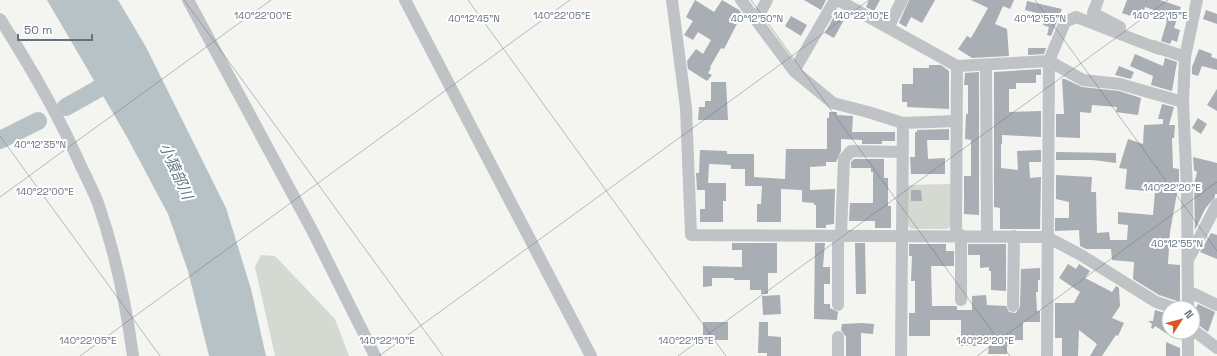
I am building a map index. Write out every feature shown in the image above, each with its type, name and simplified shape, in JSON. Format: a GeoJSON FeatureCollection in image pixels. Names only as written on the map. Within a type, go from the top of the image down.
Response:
{"type":"FeatureCollection","features":[{"type":"Feature","properties":{"kind":"street"},"geometry":{"type":"LineString","coordinates":[[188,0],[313,232],[375,356]]}},
{"type":"Feature","properties":{"kind":"street"},"geometry":{"type":"LineString","coordinates":[[405,0],[591,356]]}},
{"type":"Feature","properties":{"kind":"street"},"geometry":{"type":"LineString","coordinates":[[672,0],[686,108],[691,235],[987,235],[1047,237],[1081,255],[1161,304]]}},
{"type":"Feature","properties":{"kind":"street"},"geometry":{"type":"LineString","coordinates":[[741,0],[757,19],[794,71],[833,103],[903,123],[956,121]]}},
{"type":"Feature","properties":{"kind":"street"},"geometry":{"type":"LineString","coordinates":[[757,19],[767,0]]}},
{"type":"Feature","properties":{"kind":"street"},"geometry":{"type":"LineString","coordinates":[[794,71],[835,0]]}},
{"type":"Feature","properties":{"kind":"street"},"geometry":{"type":"LineString","coordinates":[[838,0],[957,66],[1049,61],[1083,80],[1120,84],[1183,102]]}},
{"type":"Feature","properties":{"kind":"street"},"geometry":{"type":"LineString","coordinates":[[888,28],[902,0]]}},
{"type":"Feature","properties":{"kind":"street"},"geometry":{"type":"LineString","coordinates":[[1098,0],[1094,13],[1159,49]]}},
{"type":"Feature","properties":{"kind":"street"},"geometry":{"type":"LineString","coordinates":[[1188,300],[1187,189],[1183,102],[1185,57],[1197,0]]}},
{"type":"Feature","properties":{"kind":"street"},"geometry":{"type":"LineString","coordinates":[[1046,356],[1049,61],[1065,22],[1076,17],[1159,49],[1185,57]]}},
{"type":"Feature","properties":{"kind":"street"},"geometry":{"type":"LineString","coordinates":[[0,19],[25,58],[69,139],[97,202],[113,250],[129,324],[133,356]]}},
{"type":"Feature","properties":{"kind":"street"},"geometry":{"type":"LineString","coordinates":[[986,65],[987,235]]}},
{"type":"Feature","properties":{"kind":"street"},"geometry":{"type":"LineString","coordinates":[[957,66],[956,121],[960,300]]}},
{"type":"Feature","properties":{"kind":"street"},"geometry":{"type":"LineString","coordinates":[[901,356],[903,123]]}},
{"type":"Feature","properties":{"kind":"street"},"geometry":{"type":"LineString","coordinates":[[838,305],[844,159],[851,151],[902,152]]}},
{"type":"Feature","properties":{"kind":"street"},"geometry":{"type":"LineString","coordinates":[[1188,261],[1217,204]]}},
{"type":"Feature","properties":{"kind":"street"},"geometry":{"type":"LineString","coordinates":[[1013,306],[1014,236]]}},
{"type":"Feature","properties":{"kind":"street"},"geometry":{"type":"LineString","coordinates":[[1188,291],[1217,305]]}},
{"type":"Feature","properties":{"kind":"street"},"geometry":{"type":"LineString","coordinates":[[1201,336],[1217,348]]}},
{"type":"Feature","properties":{"kind":"street"},"geometry":{"type":"LineString","coordinates":[[838,337],[838,356]]}},
{"type":"Feature","properties":{"kind":"street"},"geometry":{"type":"LineString","coordinates":[[1188,340],[1188,356]]}},
{"type":"Feature","properties":{"kind":"shaded area"},"geometry":{"type":"Polygon","coordinates":[[[952,184],[953,225],[947,229],[911,229],[907,225],[908,185],[952,184]]]}},
{"type":"Feature","properties":{"kind":"shaded area"},"geometry":{"type":"Polygon","coordinates":[[[261,255],[275,256],[335,319],[349,356],[275,356],[255,267],[261,255]]]}},
{"type":"Feature","properties":{"kind":"water","name":"小猿部川"},"geometry":{"type":"Polygon","coordinates":[[[47,0],[118,0],[146,47],[226,208],[251,289],[266,356],[209,356],[188,271],[168,214],[127,137],[47,0]]]}},
{"type":"Feature","properties":{"kind":"building"},"geometry":{"type":"Polygon","coordinates":[[[695,0],[714,12],[722,0],[739,10],[742,14],[724,49],[721,48],[710,67],[711,68],[708,73],[712,75],[707,81],[688,69],[687,61],[696,49],[703,54],[711,40],[698,32],[693,40],[684,35],[693,21],[686,17],[695,0]]]}},
{"type":"Feature","properties":{"kind":"building"},"geometry":{"type":"Polygon","coordinates":[[[804,0],[826,0],[821,10],[804,0]]]}},
{"type":"Feature","properties":{"kind":"building"},"geometry":{"type":"Polygon","coordinates":[[[869,0],[880,0],[874,11],[866,7],[869,0]]]}},
{"type":"Feature","properties":{"kind":"building"},"geometry":{"type":"Polygon","coordinates":[[[909,0],[935,0],[922,23],[911,17],[906,27],[899,23],[909,0]]]}},
{"type":"Feature","properties":{"kind":"building"},"geometry":{"type":"Polygon","coordinates":[[[971,0],[1014,0],[1010,9],[1003,6],[995,24],[1007,29],[1009,56],[972,58],[958,49],[967,36],[971,38],[988,8],[971,0]]]}},
{"type":"Feature","properties":{"kind":"building"},"geometry":{"type":"Polygon","coordinates":[[[1127,0],[1160,0],[1181,7],[1174,28],[1180,30],[1177,42],[1172,40],[1170,44],[1161,41],[1167,21],[1160,19],[1162,13],[1145,7],[1144,10],[1141,9],[1137,18],[1122,13],[1127,0]]]}},
{"type":"Feature","properties":{"kind":"building"},"geometry":{"type":"Polygon","coordinates":[[[1027,1],[1062,9],[1051,36],[1047,35],[1049,27],[1043,25],[1044,22],[1039,21],[1041,14],[1025,10],[1027,1]]]}},
{"type":"Feature","properties":{"kind":"building"},"geometry":{"type":"Polygon","coordinates":[[[1206,10],[1217,14],[1217,24],[1203,19],[1206,10]]]}},
{"type":"Feature","properties":{"kind":"building"},"geometry":{"type":"Polygon","coordinates":[[[837,11],[846,16],[834,38],[825,33],[837,11]]]}},
{"type":"Feature","properties":{"kind":"building"},"geometry":{"type":"Polygon","coordinates":[[[791,16],[807,25],[801,36],[785,26],[791,16]]]}},
{"type":"Feature","properties":{"kind":"building"},"geometry":{"type":"Polygon","coordinates":[[[1028,48],[1046,48],[1044,54],[1028,55],[1028,48]]]}},
{"type":"Feature","properties":{"kind":"building"},"geometry":{"type":"Polygon","coordinates":[[[1199,49],[1212,54],[1211,57],[1217,59],[1217,70],[1202,66],[1198,76],[1192,74],[1192,67],[1199,49]]]}},
{"type":"Feature","properties":{"kind":"building"},"geometry":{"type":"Polygon","coordinates":[[[1135,54],[1163,66],[1165,58],[1177,62],[1172,91],[1151,85],[1153,76],[1130,66],[1135,54]]]}},
{"type":"Feature","properties":{"kind":"building"},"geometry":{"type":"Polygon","coordinates":[[[929,65],[941,65],[949,71],[949,109],[907,107],[907,102],[902,102],[902,84],[913,84],[913,68],[929,68],[929,65]]]}},
{"type":"Feature","properties":{"kind":"building"},"geometry":{"type":"Polygon","coordinates":[[[1119,66],[1134,72],[1131,79],[1115,75],[1119,66]]]}},
{"type":"Feature","properties":{"kind":"building"},"geometry":{"type":"Polygon","coordinates":[[[1041,69],[1041,75],[1036,75],[1036,83],[1016,83],[1016,89],[1009,89],[1009,112],[1041,111],[1041,137],[1002,135],[1001,144],[1001,168],[1018,170],[1017,151],[1041,150],[1041,162],[1029,162],[1030,178],[1041,177],[1040,229],[1000,229],[1000,208],[994,207],[994,72],[1041,69]]]}},
{"type":"Feature","properties":{"kind":"building"},"geometry":{"type":"Polygon","coordinates":[[[979,72],[979,215],[964,214],[964,176],[971,176],[971,140],[965,139],[966,114],[968,114],[968,85],[964,85],[965,73],[979,72]]]}},
{"type":"Feature","properties":{"kind":"building"},"geometry":{"type":"Polygon","coordinates":[[[1062,79],[1082,87],[1119,91],[1141,98],[1138,115],[1116,112],[1117,107],[1092,105],[1091,113],[1080,112],[1080,138],[1056,137],[1056,114],[1064,114],[1062,79]]]}},
{"type":"Feature","properties":{"kind":"building"},"geometry":{"type":"Polygon","coordinates":[[[711,82],[726,82],[728,120],[698,120],[699,107],[705,107],[705,101],[711,101],[711,82]]]}},
{"type":"Feature","properties":{"kind":"building"},"geometry":{"type":"Polygon","coordinates":[[[1217,89],[1217,111],[1207,105],[1217,89]]]}},
{"type":"Feature","properties":{"kind":"building"},"geometry":{"type":"Polygon","coordinates":[[[1162,104],[1174,107],[1169,125],[1175,125],[1174,138],[1172,138],[1173,168],[1179,169],[1179,182],[1170,232],[1168,264],[1180,265],[1180,300],[1174,300],[1159,295],[1133,279],[1134,262],[1112,260],[1111,249],[1086,249],[1080,246],[1079,230],[1055,231],[1055,218],[1069,218],[1069,202],[1056,199],[1056,175],[1092,177],[1091,192],[1096,192],[1097,233],[1109,232],[1110,240],[1127,240],[1128,225],[1118,224],[1118,212],[1153,215],[1155,192],[1125,189],[1127,169],[1119,168],[1128,139],[1143,144],[1144,125],[1163,124],[1163,119],[1158,119],[1162,104]]]}},
{"type":"Feature","properties":{"kind":"building"},"geometry":{"type":"Polygon","coordinates":[[[829,112],[837,112],[837,115],[853,116],[852,132],[895,132],[895,141],[882,141],[882,144],[862,144],[862,140],[841,139],[841,151],[836,162],[826,162],[826,166],[810,167],[810,190],[835,189],[834,224],[826,225],[826,228],[816,228],[816,205],[814,205],[814,203],[802,202],[802,190],[781,189],[781,222],[757,222],[757,204],[761,204],[762,186],[745,186],[745,169],[731,169],[731,165],[709,164],[708,183],[726,183],[726,201],[723,201],[723,222],[700,222],[700,209],[705,209],[705,190],[697,190],[696,173],[699,173],[700,150],[727,151],[727,154],[754,154],[754,177],[785,179],[786,149],[827,149],[827,118],[829,118],[829,112]]]}},
{"type":"Feature","properties":{"kind":"building"},"geometry":{"type":"Polygon","coordinates":[[[1198,118],[1207,124],[1201,134],[1192,128],[1198,118]]]}},
{"type":"Feature","properties":{"kind":"building"},"geometry":{"type":"Polygon","coordinates":[[[949,129],[949,140],[927,140],[928,159],[945,158],[945,174],[911,174],[910,157],[915,157],[915,132],[917,132],[917,130],[949,129]]]}},
{"type":"Feature","properties":{"kind":"building"},"geometry":{"type":"Polygon","coordinates":[[[1056,152],[1116,153],[1116,163],[1093,160],[1056,160],[1056,152]]]}},
{"type":"Feature","properties":{"kind":"building"},"geometry":{"type":"Polygon","coordinates":[[[1193,157],[1217,163],[1217,194],[1215,194],[1215,197],[1205,209],[1195,230],[1194,184],[1197,172],[1194,170],[1193,157]]]}},
{"type":"Feature","properties":{"kind":"building"},"geometry":{"type":"Polygon","coordinates":[[[854,159],[884,159],[884,178],[888,178],[888,206],[891,206],[891,228],[875,228],[875,221],[849,221],[850,203],[873,203],[873,172],[871,172],[871,168],[851,168],[851,162],[854,159]]]}},
{"type":"Feature","properties":{"kind":"building"},"geometry":{"type":"Polygon","coordinates":[[[911,190],[921,190],[922,201],[911,201],[911,190]]]}},
{"type":"Feature","properties":{"kind":"building"},"geometry":{"type":"Polygon","coordinates":[[[1211,233],[1217,235],[1217,259],[1200,252],[1211,233]]]}},
{"type":"Feature","properties":{"kind":"building"},"geometry":{"type":"Polygon","coordinates":[[[732,243],[777,243],[777,273],[768,273],[768,294],[761,294],[761,290],[750,290],[750,280],[734,280],[734,278],[712,278],[712,286],[703,287],[703,266],[742,267],[742,250],[732,250],[732,243]]]}},
{"type":"Feature","properties":{"kind":"building"},"geometry":{"type":"Polygon","coordinates":[[[815,243],[825,243],[823,267],[830,267],[830,284],[824,284],[824,304],[830,304],[830,308],[838,312],[837,320],[814,319],[815,243]]]}},
{"type":"Feature","properties":{"kind":"building"},"geometry":{"type":"Polygon","coordinates":[[[855,243],[865,243],[866,294],[856,294],[855,243]]]}},
{"type":"Feature","properties":{"kind":"building"},"geometry":{"type":"Polygon","coordinates":[[[909,244],[946,244],[946,251],[954,251],[954,266],[931,266],[932,306],[957,306],[957,310],[972,310],[972,296],[986,295],[987,305],[1006,306],[1009,312],[1016,313],[1020,306],[1021,269],[1040,268],[1038,292],[1036,292],[1037,311],[1040,311],[1040,322],[1023,322],[1023,340],[1010,340],[1010,346],[1007,346],[1007,354],[988,354],[989,346],[961,346],[961,320],[930,320],[930,336],[909,336],[909,313],[915,313],[915,281],[911,281],[912,256],[909,256],[909,244]]]}},
{"type":"Feature","properties":{"kind":"building"},"geometry":{"type":"Polygon","coordinates":[[[968,244],[1006,244],[1006,291],[991,290],[991,271],[989,271],[989,267],[980,268],[980,255],[968,255],[968,244]]]}},
{"type":"Feature","properties":{"kind":"building"},"geometry":{"type":"Polygon","coordinates":[[[1068,264],[1076,269],[1079,264],[1090,271],[1085,278],[1112,292],[1116,286],[1119,288],[1120,306],[1112,318],[1124,323],[1118,336],[1116,335],[1102,356],[1090,356],[1097,344],[1079,330],[1078,356],[1062,356],[1062,338],[1055,338],[1055,303],[1074,303],[1080,292],[1059,278],[1068,264]]]}},
{"type":"Feature","properties":{"kind":"building"},"geometry":{"type":"Polygon","coordinates":[[[780,295],[781,314],[763,315],[762,296],[780,295]]]}},
{"type":"Feature","properties":{"kind":"building"},"geometry":{"type":"Polygon","coordinates":[[[1201,305],[1215,312],[1208,332],[1201,327],[1201,305]]]}},
{"type":"Feature","properties":{"kind":"building"},"geometry":{"type":"Polygon","coordinates":[[[1155,310],[1161,312],[1161,330],[1155,326],[1153,329],[1151,328],[1152,324],[1148,321],[1153,321],[1155,310]]]}},
{"type":"Feature","properties":{"kind":"building"},"geometry":{"type":"Polygon","coordinates":[[[703,322],[728,322],[728,340],[703,340],[703,322]]]}},
{"type":"Feature","properties":{"kind":"building"},"geometry":{"type":"Polygon","coordinates":[[[759,322],[768,322],[768,336],[781,337],[781,356],[767,356],[767,353],[758,353],[759,322]]]}},
{"type":"Feature","properties":{"kind":"building"},"geometry":{"type":"Polygon","coordinates":[[[842,324],[874,324],[873,334],[861,333],[861,356],[846,356],[846,337],[841,330],[842,324]]]}},
{"type":"Feature","properties":{"kind":"building"},"geometry":{"type":"Polygon","coordinates":[[[1166,342],[1180,348],[1180,356],[1166,356],[1166,342]]]}},
{"type":"Feature","properties":{"kind":"waterway"},"geometry":{"type":"LineString","coordinates":[[66,107],[98,89],[118,73]]}},
{"type":"Feature","properties":{"kind":"waterway"},"geometry":{"type":"LineString","coordinates":[[0,140],[38,121]]}}]}
